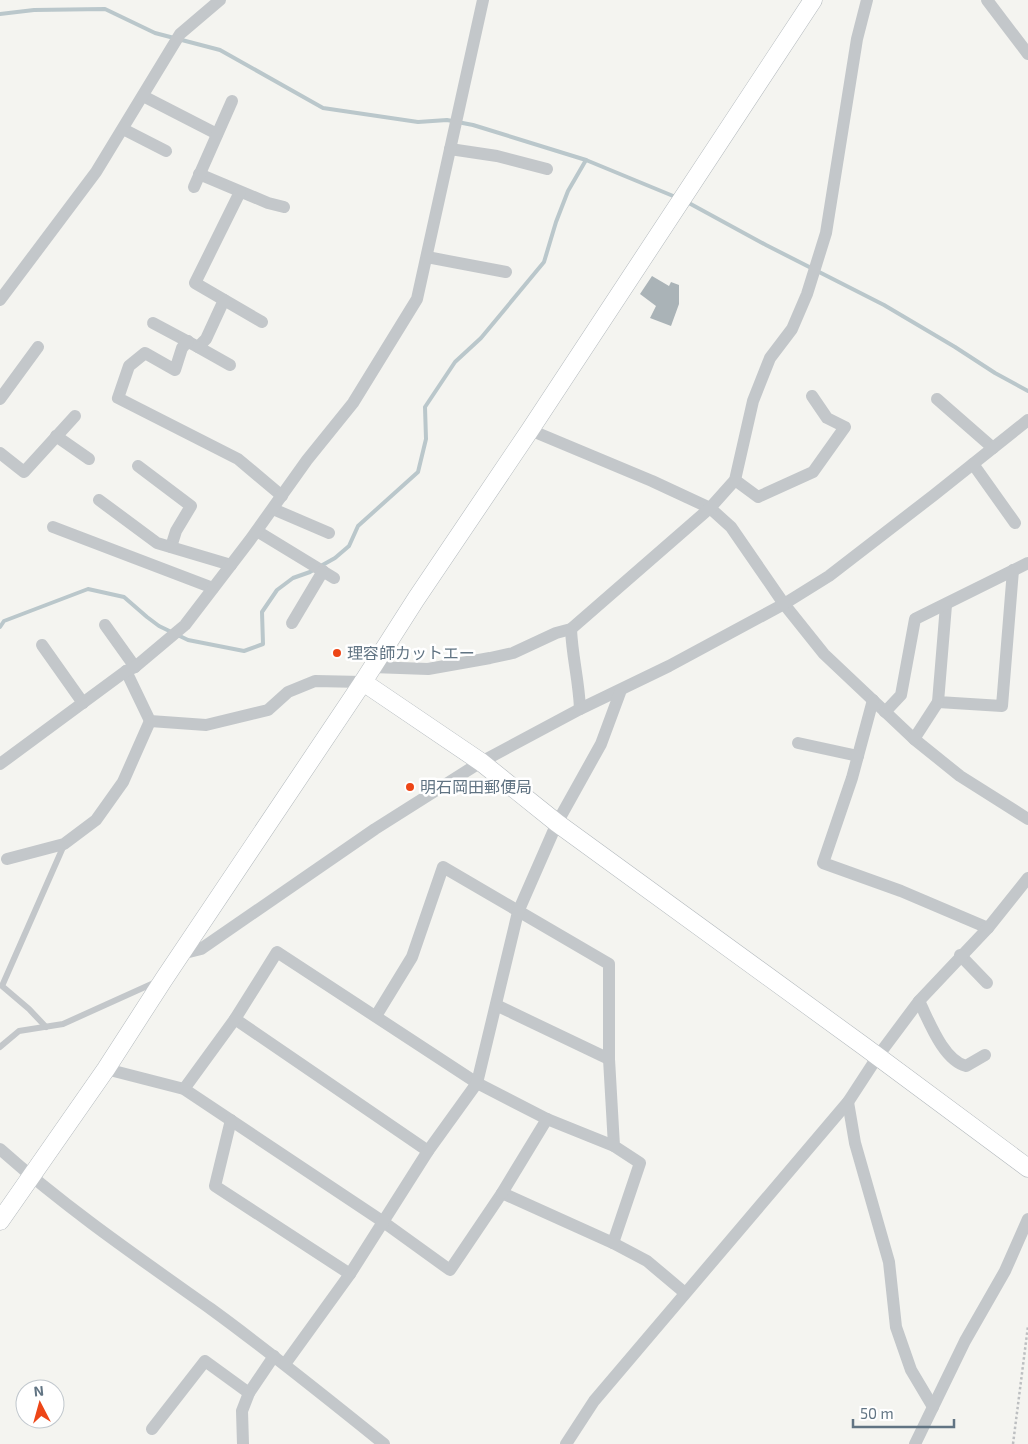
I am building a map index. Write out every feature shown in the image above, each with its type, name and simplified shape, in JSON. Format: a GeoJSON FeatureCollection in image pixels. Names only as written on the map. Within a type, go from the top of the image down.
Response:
{"type":"FeatureCollection","features":[{"type":"Feature","properties":{"kind":"street"},"geometry":{"type":"LineString","coordinates":[[0,300],[96,172],[180,34],[220,0]]}},
{"type":"Feature","properties":{"kind":"street"},"geometry":{"type":"LineString","coordinates":[[0,764],[130,669],[185,624],[257,531],[307,460],[353,403],[416,299],[427,257],[483,0]]}},
{"type":"Feature","properties":{"kind":"street"},"geometry":{"type":"LineString","coordinates":[[0,1221],[106,1069],[164,978],[363,682],[813,0]]}},
{"type":"Feature","properties":{"kind":"street"},"geometry":{"type":"LineString","coordinates":[[372,667],[428,669],[490,658],[513,653],[556,633],[570,629],[710,508],[735,480],[753,401],[770,358],[792,329],[807,294],[826,233],[857,39],[867,0]]}},
{"type":"Feature","properties":{"kind":"street"},"geometry":{"type":"LineString","coordinates":[[987,0],[1028,54]]}},
{"type":"Feature","properties":{"kind":"street"},"geometry":{"type":"LineString","coordinates":[[142,96],[217,134]]}},
{"type":"Feature","properties":{"kind":"street"},"geometry":{"type":"LineString","coordinates":[[194,186],[232,101]]}},
{"type":"Feature","properties":{"kind":"street"},"geometry":{"type":"LineString","coordinates":[[123,129],[166,151]]}},
{"type":"Feature","properties":{"kind":"street"},"geometry":{"type":"LineString","coordinates":[[450,149],[498,156],[547,169]]}},
{"type":"Feature","properties":{"kind":"street"},"geometry":{"type":"LineString","coordinates":[[199,174],[268,203],[284,207]]}},
{"type":"Feature","properties":{"kind":"street"},"geometry":{"type":"LineString","coordinates":[[240,192],[195,283],[262,322]]}},
{"type":"Feature","properties":{"kind":"street"},"geometry":{"type":"LineString","coordinates":[[427,257],[506,272]]}},
{"type":"Feature","properties":{"kind":"street"},"geometry":{"type":"LineString","coordinates":[[224,300],[206,339],[182,348],[176,370],[145,353],[129,366],[118,398],[238,459],[282,496]]}},
{"type":"Feature","properties":{"kind":"street"},"geometry":{"type":"LineString","coordinates":[[153,323],[230,365]]}},
{"type":"Feature","properties":{"kind":"street"},"geometry":{"type":"LineString","coordinates":[[0,399],[38,347]]}},
{"type":"Feature","properties":{"kind":"street"},"geometry":{"type":"LineString","coordinates":[[735,480],[758,497],[814,472],[845,427],[827,418],[812,396]]}},
{"type":"Feature","properties":{"kind":"street"},"geometry":{"type":"LineString","coordinates":[[937,399],[993,448]]}},
{"type":"Feature","properties":{"kind":"street"},"geometry":{"type":"LineString","coordinates":[[2,459],[24,472],[75,416]]}},
{"type":"Feature","properties":{"kind":"street"},"geometry":{"type":"LineString","coordinates":[[181,954],[201,948],[375,829],[481,762],[580,708],[621,690],[784,604],[829,576],[1028,420]]}},
{"type":"Feature","properties":{"kind":"street"},"geometry":{"type":"LineString","coordinates":[[530,430],[652,481],[710,508],[731,526],[784,604],[824,654],[885,712],[960,776],[1028,819]]}},
{"type":"Feature","properties":{"kind":"street"},"geometry":{"type":"LineString","coordinates":[[56,436],[89,459]]}},
{"type":"Feature","properties":{"kind":"street"},"geometry":{"type":"LineString","coordinates":[[973,464],[1015,523]]}},
{"type":"Feature","properties":{"kind":"street"},"geometry":{"type":"LineString","coordinates":[[138,466],[191,506],[176,531],[171,547]]}},
{"type":"Feature","properties":{"kind":"street"},"geometry":{"type":"LineString","coordinates":[[99,500],[157,543],[231,565]]}},
{"type":"Feature","properties":{"kind":"street"},"geometry":{"type":"LineString","coordinates":[[273,509],[329,532]]}},
{"type":"Feature","properties":{"kind":"street"},"geometry":{"type":"LineString","coordinates":[[54,527],[214,588]]}},
{"type":"Feature","properties":{"kind":"street"},"geometry":{"type":"LineString","coordinates":[[257,531],[328,575],[292,623]]}},
{"type":"Feature","properties":{"kind":"street"},"geometry":{"type":"LineString","coordinates":[[885,712],[902,695],[916,619],[1028,563]]}},
{"type":"Feature","properties":{"kind":"street"},"geometry":{"type":"LineString","coordinates":[[938,702],[1002,706],[1014,570]]}},
{"type":"Feature","properties":{"kind":"street"},"geometry":{"type":"LineString","coordinates":[[914,738],[938,702],[946,605]]}},
{"type":"Feature","properties":{"kind":"street"},"geometry":{"type":"LineString","coordinates":[[7,859],[64,844],[96,820],[123,782],[150,721],[130,669],[105,625]]}},
{"type":"Feature","properties":{"kind":"street"},"geometry":{"type":"LineString","coordinates":[[570,629],[572,653],[579,687],[580,708]]}},
{"type":"Feature","properties":{"kind":"street"},"geometry":{"type":"LineString","coordinates":[[42,645],[83,703]]}},
{"type":"Feature","properties":{"kind":"street"},"geometry":{"type":"LineString","coordinates":[[150,721],[206,725],[268,710],[288,692],[315,681],[363,682],[481,762],[558,823],[878,1056],[1028,1168]]}},
{"type":"Feature","properties":{"kind":"street"},"geometry":{"type":"LineString","coordinates":[[285,1364],[350,1274],[428,1150],[477,1083],[518,912],[558,823],[601,744],[621,690]]}},
{"type":"Feature","properties":{"kind":"street"},"geometry":{"type":"LineString","coordinates":[[873,700],[858,756],[823,864],[901,891],[988,928]]}},
{"type":"Feature","properties":{"kind":"street"},"geometry":{"type":"LineString","coordinates":[[798,743],[858,756]]}},
{"type":"Feature","properties":{"kind":"street"},"geometry":{"type":"LineString","coordinates":[[376,1016],[412,957],[443,867],[610,964],[609,1059],[614,1146]]}},
{"type":"Feature","properties":{"kind":"street"},"geometry":{"type":"LineString","coordinates":[[566,1444],[594,1402],[848,1102],[878,1056],[918,1001],[988,928],[1028,878]]}},
{"type":"Feature","properties":{"kind":"street"},"geometry":{"type":"LineString","coordinates":[[184,1089],[235,1019],[277,952],[477,1083],[547,1119],[614,1146],[640,1163],[613,1243]]}},
{"type":"Feature","properties":{"kind":"street"},"geometry":{"type":"LineString","coordinates":[[960,956],[987,983]]}},
{"type":"Feature","properties":{"kind":"street"},"geometry":{"type":"LineString","coordinates":[[918,1001],[944,1049],[960,1064],[966,1066],[985,1055]]}},
{"type":"Feature","properties":{"kind":"street"},"geometry":{"type":"LineString","coordinates":[[496,1005],[609,1059]]}},
{"type":"Feature","properties":{"kind":"street"},"geometry":{"type":"LineString","coordinates":[[235,1019],[428,1150]]}},
{"type":"Feature","properties":{"kind":"street"},"geometry":{"type":"LineString","coordinates":[[106,1069],[184,1089],[382,1221],[450,1270],[502,1194],[547,1119]]}},
{"type":"Feature","properties":{"kind":"street"},"geometry":{"type":"LineString","coordinates":[[848,1102],[855,1143],[889,1262],[896,1327],[912,1370],[934,1407]]}},
{"type":"Feature","properties":{"kind":"street"},"geometry":{"type":"LineString","coordinates":[[231,1120],[215,1186],[350,1274]]}},
{"type":"Feature","properties":{"kind":"street"},"geometry":{"type":"LineString","coordinates":[[0,1149],[30,1176],[285,1364],[384,1444]]}},
{"type":"Feature","properties":{"kind":"street"},"geometry":{"type":"LineString","coordinates":[[502,1194],[613,1243],[647,1261],[685,1293]]}},
{"type":"Feature","properties":{"kind":"street"},"geometry":{"type":"LineString","coordinates":[[915,1444],[965,1341],[1005,1271],[1028,1219]]}},
{"type":"Feature","properties":{"kind":"street"},"geometry":{"type":"LineString","coordinates":[[243,1444],[242,1411],[249,1393],[274,1356]]}},
{"type":"Feature","properties":{"kind":"street"},"geometry":{"type":"LineString","coordinates":[[152,1429],[205,1362],[249,1393]]}},
{"type":"Feature","properties":{"kind":"lane"},"geometry":{"type":"LineString","coordinates":[[46,1026],[2,986],[64,844]]}},
{"type":"Feature","properties":{"kind":"lane"},"geometry":{"type":"LineString","coordinates":[[0,1047],[19,1031],[63,1024],[164,978]]}},
{"type":"Feature","properties":{"kind":"path"},"geometry":{"type":"LineString","coordinates":[[1013,1444],[1028,1326]]}},
{"type":"Feature","properties":{"kind":"building"},"geometry":{"type":"Polygon","coordinates":[[[652,276],[669,286],[671,282],[679,285],[679,304],[671,326],[650,318],[656,306],[640,294],[652,276]]]}},
{"type":"Feature","properties":{"kind":"waterway"},"geometry":{"type":"LineString","coordinates":[[0,14],[34,10],[105,9],[155,33],[220,50],[323,108],[418,122],[447,120],[473,125],[586,160],[678,198]]}},
{"type":"Feature","properties":{"kind":"waterway"},"geometry":{"type":"LineString","coordinates":[[0,627],[4,621],[88,589],[124,597],[159,626],[188,640],[244,651],[263,644],[262,612],[277,590],[293,578],[310,572],[335,558],[349,546],[358,526],[418,472],[426,439],[425,407],[455,362],[481,338],[544,262],[568,191],[586,160]]}},
{"type":"Feature","properties":{"kind":"waterway"},"geometry":{"type":"LineString","coordinates":[[687,202],[766,245],[884,305],[1028,391]]}},
{"type":"Feature","properties":{"kind":"place","name":"理容師カットエー"},"geometry":{"type":"Point","coordinates":[337,653]}},
{"type":"Feature","properties":{"kind":"place","name":"明石岡田郵便局"},"geometry":{"type":"Point","coordinates":[410,787]}}]}
